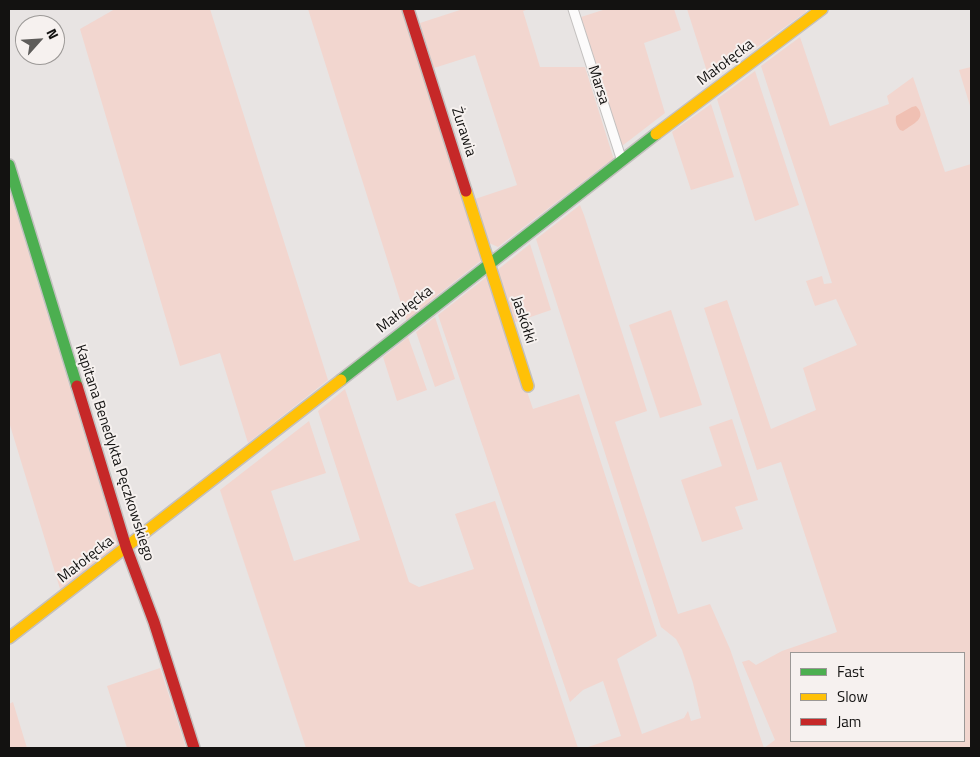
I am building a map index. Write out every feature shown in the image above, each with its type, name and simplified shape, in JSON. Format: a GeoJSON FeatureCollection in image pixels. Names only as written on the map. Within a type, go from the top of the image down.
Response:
{"type":"FeatureCollection","features":[{"type":"Feature","properties":{"kind":"street","name":"Żurawia"},"geometry":{"type":"LineString","coordinates":[[408,9],[489,264]]}},
{"type":"Feature","properties":{"kind":"street","name":"Marsa"},"geometry":{"type":"LineString","coordinates":[[573,9],[622,161]]}},
{"type":"Feature","properties":{"kind":"street","name":"Małołęcka"},"geometry":{"type":"LineString","coordinates":[[9,638],[220,476],[622,161],[822,9]]}},
{"type":"Feature","properties":{"kind":"street","name":"Kapitana Benedykta Pęczkowskiego"},"geometry":{"type":"LineString","coordinates":[[9,165],[126,548],[155,626],[194,748]]}},
{"type":"Feature","properties":{"kind":"street","name":"Jaskółki"},"geometry":{"type":"LineString","coordinates":[[489,264],[528,386]]}},
{"type":"Feature","properties":{"kind":"shaded area"},"geometry":{"type":"Polygon","coordinates":[[[115,9],[210,9],[328,380],[248,443],[220,353],[180,366],[80,29],[115,9]]]}},
{"type":"Feature","properties":{"kind":"shaded area"},"geometry":{"type":"Polygon","coordinates":[[[308,9],[403,9],[483,259],[407,322],[308,9]]]}},
{"type":"Feature","properties":{"kind":"shaded area"},"geometry":{"type":"Polygon","coordinates":[[[460,9],[529,9],[523,11],[540,67],[585,67],[614,160],[606,164],[498,247],[489,243],[475,199],[517,185],[475,55],[434,68],[420,23],[460,9]]]}},
{"type":"Feature","properties":{"kind":"shaded area"},"geometry":{"type":"Polygon","coordinates":[[[606,9],[674,9],[681,30],[644,43],[665,113],[622,146],[581,17],[606,9]]]}},
{"type":"Feature","properties":{"kind":"shaded area"},"geometry":{"type":"Polygon","coordinates":[[[687,9],[805,9],[806,12],[710,81],[687,9]]]}},
{"type":"Feature","properties":{"kind":"shaded area"},"geometry":{"type":"Polygon","coordinates":[[[800,37],[830,126],[889,104],[887,96],[913,77],[945,172],[971,164],[971,748],[764,748],[775,740],[742,662],[749,660],[756,665],[782,651],[837,632],[781,462],[757,470],[704,308],[727,300],[771,429],[816,410],[803,368],[857,345],[836,299],[815,306],[806,281],[822,276],[824,284],[832,283],[761,66],[800,37]]]}},
{"type":"Feature","properties":{"kind":"shaded area"},"geometry":{"type":"Polygon","coordinates":[[[971,67],[971,109],[959,70],[971,67]]]}},
{"type":"Feature","properties":{"kind":"shaded area"},"geometry":{"type":"Polygon","coordinates":[[[755,71],[799,205],[755,221],[717,99],[755,71]]]}},
{"type":"Feature","properties":{"kind":"shaded area"},"geometry":{"type":"Polygon","coordinates":[[[711,104],[734,177],[691,190],[672,132],[711,104]]]}},
{"type":"Feature","properties":{"kind":"shaded area"},"geometry":{"type":"Polygon","coordinates":[[[916,106],[920,114],[918,120],[903,131],[900,130],[896,124],[896,116],[916,106]]]}},
{"type":"Feature","properties":{"kind":"shaded area"},"geometry":{"type":"Polygon","coordinates":[[[9,189],[119,547],[61,592],[9,422],[9,189]]]}},
{"type":"Feature","properties":{"kind":"shaded area"},"geometry":{"type":"Polygon","coordinates":[[[580,205],[647,411],[615,422],[678,614],[710,604],[730,649],[764,748],[585,748],[621,736],[603,681],[583,690],[570,702],[438,315],[488,277],[533,409],[579,394],[657,636],[617,659],[642,734],[684,718],[688,711],[691,721],[701,718],[693,683],[682,650],[676,639],[661,627],[536,239],[580,205]]]}},
{"type":"Feature","properties":{"kind":"shaded area"},"geometry":{"type":"Polygon","coordinates":[[[530,244],[551,310],[513,323],[496,271],[530,244]]]}},
{"type":"Feature","properties":{"kind":"shaded area"},"geometry":{"type":"Polygon","coordinates":[[[671,310],[702,405],[660,418],[629,325],[671,310]]]}},
{"type":"Feature","properties":{"kind":"shaded area"},"geometry":{"type":"Polygon","coordinates":[[[435,317],[455,379],[435,387],[416,332],[435,317]]]}},
{"type":"Feature","properties":{"kind":"shaded area"},"geometry":{"type":"Polygon","coordinates":[[[408,337],[427,390],[397,401],[383,357],[408,337]]]}},
{"type":"Feature","properties":{"kind":"shaded area"},"geometry":{"type":"Polygon","coordinates":[[[345,389],[409,582],[419,587],[474,569],[455,514],[495,501],[578,748],[306,748],[220,490],[309,421],[326,473],[271,491],[294,561],[360,540],[318,411],[345,389]]]}},
{"type":"Feature","properties":{"kind":"shaded area"},"geometry":{"type":"Polygon","coordinates":[[[732,419],[758,500],[735,507],[743,529],[702,542],[681,480],[722,466],[709,427],[732,419]]]}},
{"type":"Feature","properties":{"kind":"shaded area"},"geometry":{"type":"Polygon","coordinates":[[[160,668],[186,748],[127,748],[107,686],[160,668]]]}},
{"type":"Feature","properties":{"kind":"shaded area"},"geometry":{"type":"Polygon","coordinates":[[[13,702],[27,748],[9,748],[9,704],[13,702]]]}},
{"type":"Feature","properties":{"kind":"traffic: fast"},"geometry":{"type":"LineString","coordinates":[[341,380],[656,134]]}},
{"type":"Feature","properties":{"kind":"traffic: fast"},"geometry":{"type":"LineString","coordinates":[[9,165],[77,386]]}},
{"type":"Feature","properties":{"kind":"traffic: slow"},"geometry":{"type":"LineString","coordinates":[[656,134],[822,9]]}},
{"type":"Feature","properties":{"kind":"traffic: slow"},"geometry":{"type":"LineString","coordinates":[[466,191],[528,386]]}},
{"type":"Feature","properties":{"kind":"traffic: slow"},"geometry":{"type":"LineString","coordinates":[[9,638],[341,380]]}},
{"type":"Feature","properties":{"kind":"traffic: jam"},"geometry":{"type":"LineString","coordinates":[[408,9],[466,191]]}},
{"type":"Feature","properties":{"kind":"traffic: jam"},"geometry":{"type":"LineString","coordinates":[[77,386],[126,547],[154,622],[194,748]]}}]}
